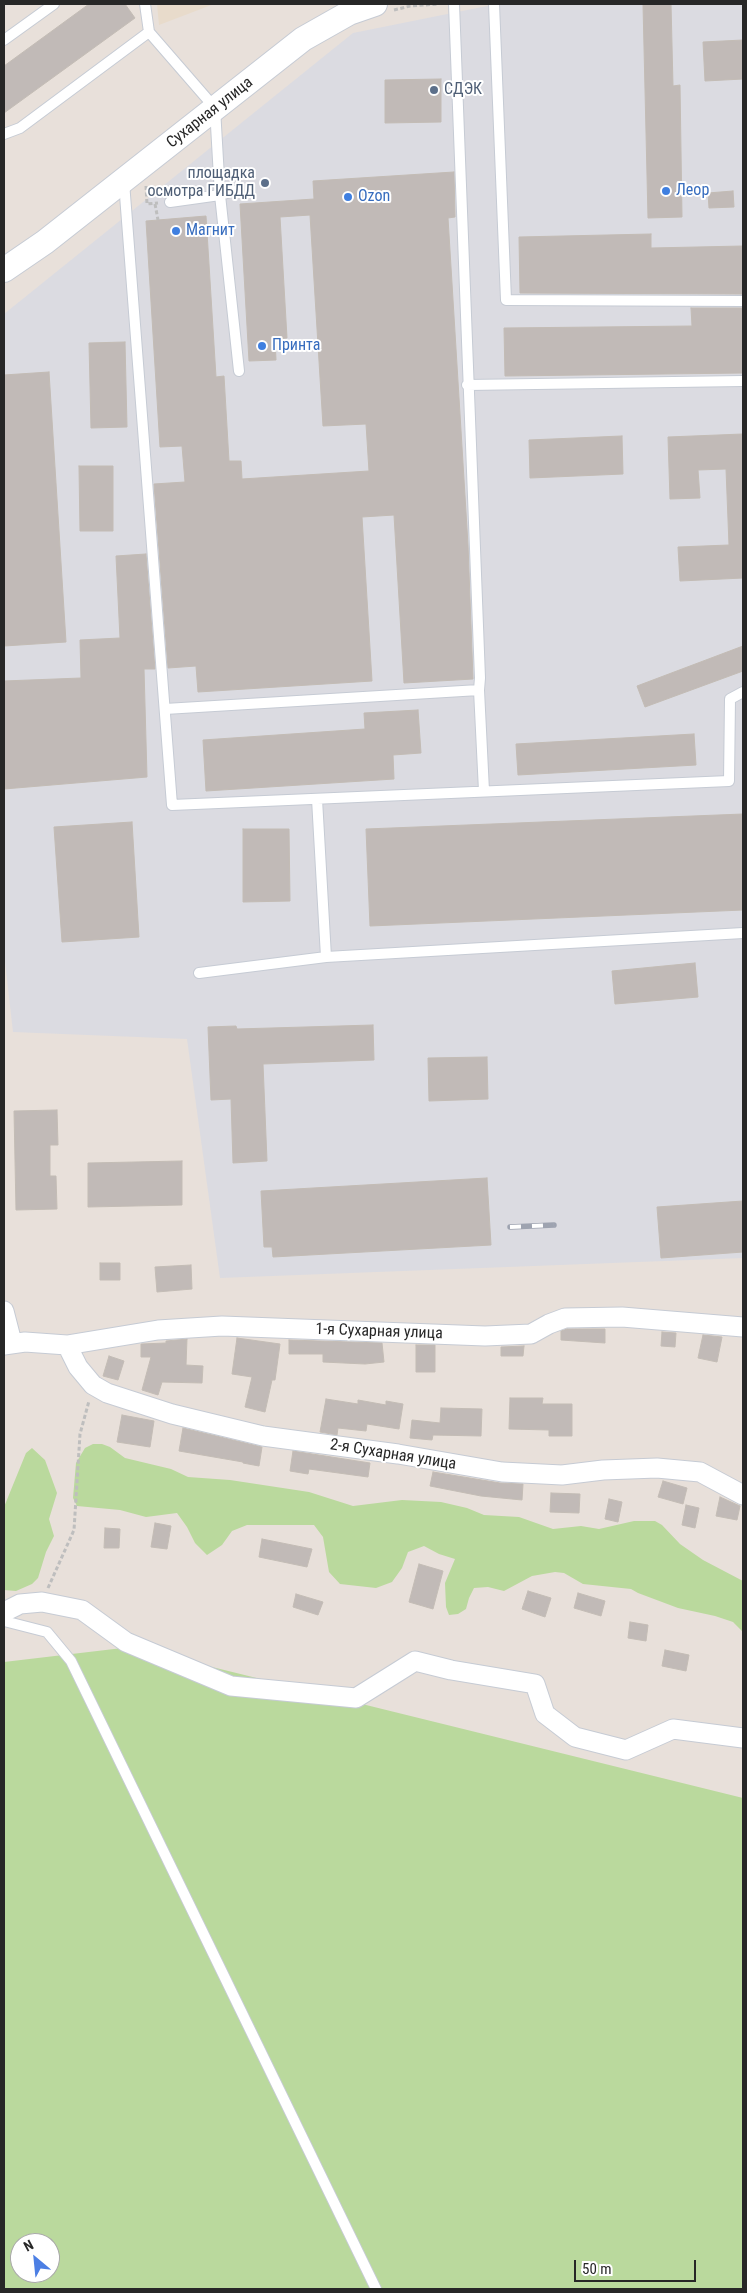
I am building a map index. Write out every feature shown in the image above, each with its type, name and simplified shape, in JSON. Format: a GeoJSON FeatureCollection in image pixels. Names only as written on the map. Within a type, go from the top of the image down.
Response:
{"type":"FeatureCollection","features":[{"type":"Feature","properties":{"kind":"street","name":"Сухарная улица"},"geometry":{"type":"LineString","coordinates":[[4,270],[135,182],[216,108],[303,39],[349,13],[375,4]]}},
{"type":"Feature","properties":{"kind":"street"},"geometry":{"type":"LineString","coordinates":[[4,1311],[8,1344]]}},
{"type":"Feature","properties":{"kind":"street","name":"1-я Сухарная улица"},"geometry":{"type":"LineString","coordinates":[[8,1344],[46,1342],[67,1345],[158,1330],[222,1326],[485,1336],[531,1334],[565,1318],[622,1316],[743,1327]]}},
{"type":"Feature","properties":{"kind":"street","name":"2-я Сухарная улица"},"geometry":{"type":"LineString","coordinates":[[67,1345],[78,1367],[93,1385],[107,1393],[172,1414],[263,1436],[398,1454],[502,1472],[562,1475],[603,1470],[657,1468],[700,1472],[743,1496]]}},
{"type":"Feature","properties":{"kind":"street"},"geometry":{"type":"LineString","coordinates":[[4,1612],[20,1604],[42,1602],[82,1610],[126,1642],[231,1686],[356,1698],[415,1661],[451,1670],[535,1684],[545,1714],[575,1737],[626,1750],[673,1729],[743,1738]]}},
{"type":"Feature","properties":{"kind":"lane"},"geometry":{"type":"LineString","coordinates":[[4,40],[54,4]]}},
{"type":"Feature","properties":{"kind":"lane"},"geometry":{"type":"LineString","coordinates":[[145,4],[149,32],[216,108],[220,195],[239,371]]}},
{"type":"Feature","properties":{"kind":"lane"},"geometry":{"type":"LineString","coordinates":[[454,4],[467,384],[480,678],[478,690],[484,791]]}},
{"type":"Feature","properties":{"kind":"lane"},"geometry":{"type":"LineString","coordinates":[[494,4],[506,300],[743,301]]}},
{"type":"Feature","properties":{"kind":"lane"},"geometry":{"type":"LineString","coordinates":[[4,134],[20,128],[149,32]]}},
{"type":"Feature","properties":{"kind":"lane"},"geometry":{"type":"LineString","coordinates":[[135,182],[164,709],[172,805],[729,780],[730,699],[743,692]]}},
{"type":"Feature","properties":{"kind":"lane"},"geometry":{"type":"LineString","coordinates":[[165,202],[220,195],[234,191]]}},
{"type":"Feature","properties":{"kind":"lane"},"geometry":{"type":"LineString","coordinates":[[467,384],[743,381]]}},
{"type":"Feature","properties":{"kind":"lane"},"geometry":{"type":"LineString","coordinates":[[164,709],[478,690]]}},
{"type":"Feature","properties":{"kind":"lane"},"geometry":{"type":"LineString","coordinates":[[317,798],[326,957]]}},
{"type":"Feature","properties":{"kind":"lane"},"geometry":{"type":"LineString","coordinates":[[199,973],[326,957],[743,933]]}},
{"type":"Feature","properties":{"kind":"lane"},"geometry":{"type":"LineString","coordinates":[[4,1621],[47,1632],[71,1661],[376,2289]]}},
{"type":"Feature","properties":{"kind":"path"},"geometry":{"type":"LineString","coordinates":[[135,182],[147,204],[165,202]]}},
{"type":"Feature","properties":{"kind":"path"},"geometry":{"type":"LineString","coordinates":[[156,204],[158,220]]}},
{"type":"Feature","properties":{"kind":"path"},"geometry":{"type":"LineString","coordinates":[[42,1602],[74,1530],[80,1434],[93,1385]]}},
{"type":"Feature","properties":{"kind":"shaded area"},"geometry":{"type":"Polygon","coordinates":[[[157,4],[214,4],[159,25],[157,4]]]}},
{"type":"Feature","properties":{"kind":"shaded area"},"geometry":{"type":"Polygon","coordinates":[[[497,4],[743,4],[743,1258],[220,1278],[187,1039],[13,1032],[4,953],[4,314],[353,33],[497,4]]]}},
{"type":"Feature","properties":{"kind":"green space"},"geometry":{"type":"Polygon","coordinates":[[[93,1444],[102,1444],[110,1447],[125,1458],[171,1469],[188,1477],[230,1480],[309,1492],[353,1506],[402,1500],[441,1502],[467,1508],[484,1515],[519,1517],[553,1529],[581,1526],[599,1529],[634,1521],[655,1521],[662,1525],[680,1544],[703,1560],[743,1581],[743,1632],[733,1622],[678,1608],[631,1589],[583,1584],[564,1573],[555,1572],[532,1576],[504,1591],[488,1587],[474,1588],[466,1609],[458,1614],[449,1615],[446,1607],[445,1583],[455,1559],[439,1554],[424,1546],[408,1552],[402,1568],[392,1582],[376,1588],[340,1584],[329,1572],[323,1537],[314,1525],[247,1525],[232,1531],[222,1545],[207,1555],[195,1543],[177,1513],[146,1517],[120,1510],[77,1506],[73,1498],[76,1463],[85,1448],[93,1444]]]}},
{"type":"Feature","properties":{"kind":"green space"},"geometry":{"type":"Polygon","coordinates":[[[32,1448],[45,1460],[57,1493],[49,1519],[54,1536],[46,1552],[38,1578],[32,1584],[16,1591],[4,1590],[4,1507],[26,1453],[32,1448]]]}},
{"type":"Feature","properties":{"kind":"green space"},"geometry":{"type":"Polygon","coordinates":[[[131,1647],[743,1798],[743,2289],[4,2289],[4,1662],[131,1647]]]}},
{"type":"Feature","properties":{"kind":"building"},"geometry":{"type":"Polygon","coordinates":[[[89,4],[125,4],[135,18],[4,113],[4,66],[89,4]]]}},
{"type":"Feature","properties":{"kind":"building"},"geometry":{"type":"Polygon","coordinates":[[[643,4],[671,4],[673,86],[680,85],[682,217],[648,218],[643,4]]]}},
{"type":"Feature","properties":{"kind":"building"},"geometry":{"type":"Polygon","coordinates":[[[743,40],[743,79],[705,81],[703,42],[743,40]]]}},
{"type":"Feature","properties":{"kind":"building"},"geometry":{"type":"Polygon","coordinates":[[[441,79],[441,122],[385,123],[385,80],[441,79]]]}},
{"type":"Feature","properties":{"kind":"building"},"geometry":{"type":"Polygon","coordinates":[[[454,172],[455,217],[448,218],[468,545],[473,679],[404,683],[394,515],[362,517],[372,681],[198,692],[196,666],[168,668],[154,484],[185,482],[182,446],[160,447],[146,221],[206,216],[216,377],[224,376],[229,461],[241,461],[242,479],[369,471],[366,424],[323,426],[310,215],[280,217],[287,338],[275,339],[276,360],[249,361],[240,204],[314,199],[313,181],[454,172]]]}},
{"type":"Feature","properties":{"kind":"building"},"geometry":{"type":"Polygon","coordinates":[[[733,191],[734,207],[709,208],[708,193],[733,191]]]}},
{"type":"Feature","properties":{"kind":"building"},"geometry":{"type":"Polygon","coordinates":[[[651,234],[651,248],[743,246],[743,294],[520,293],[519,237],[651,234]]]}},
{"type":"Feature","properties":{"kind":"building"},"geometry":{"type":"Polygon","coordinates":[[[691,308],[743,308],[743,373],[505,376],[504,328],[692,326],[691,308]]]}},
{"type":"Feature","properties":{"kind":"building"},"geometry":{"type":"Polygon","coordinates":[[[125,342],[127,427],[91,428],[89,343],[125,342]]]}},
{"type":"Feature","properties":{"kind":"building"},"geometry":{"type":"Polygon","coordinates":[[[49,372],[66,642],[4,646],[4,375],[49,372]]]}},
{"type":"Feature","properties":{"kind":"building"},"geometry":{"type":"Polygon","coordinates":[[[743,434],[743,578],[680,581],[678,547],[729,545],[726,469],[698,470],[700,498],[670,499],[668,437],[743,434]]]}},
{"type":"Feature","properties":{"kind":"building"},"geometry":{"type":"Polygon","coordinates":[[[622,436],[623,474],[530,478],[529,440],[622,436]]]}},
{"type":"Feature","properties":{"kind":"building"},"geometry":{"type":"Polygon","coordinates":[[[79,466],[113,466],[113,531],[80,531],[79,466]]]}},
{"type":"Feature","properties":{"kind":"building"},"geometry":{"type":"Polygon","coordinates":[[[146,554],[155,669],[144,669],[147,777],[4,789],[4,681],[81,678],[80,640],[120,638],[116,556],[146,554]]]}},
{"type":"Feature","properties":{"kind":"building"},"geometry":{"type":"Polygon","coordinates":[[[743,646],[743,671],[645,707],[637,686],[743,646]]]}},
{"type":"Feature","properties":{"kind":"building"},"geometry":{"type":"Polygon","coordinates":[[[418,710],[421,753],[393,755],[394,779],[206,791],[203,740],[365,729],[364,713],[418,710]]]}},
{"type":"Feature","properties":{"kind":"building"},"geometry":{"type":"Polygon","coordinates":[[[694,734],[696,765],[518,775],[516,744],[694,734]]]}},
{"type":"Feature","properties":{"kind":"building"},"geometry":{"type":"Polygon","coordinates":[[[743,814],[743,910],[370,926],[366,829],[743,814]]]}},
{"type":"Feature","properties":{"kind":"building"},"geometry":{"type":"Polygon","coordinates":[[[132,822],[139,937],[62,942],[54,827],[132,822]]]}},
{"type":"Feature","properties":{"kind":"building"},"geometry":{"type":"Polygon","coordinates":[[[243,829],[289,829],[290,901],[243,902],[243,829]]]}},
{"type":"Feature","properties":{"kind":"building"},"geometry":{"type":"Polygon","coordinates":[[[695,963],[698,997],[615,1004],[612,971],[695,963]]]}},
{"type":"Feature","properties":{"kind":"building"},"geometry":{"type":"Polygon","coordinates":[[[373,1025],[374,1060],[263,1064],[267,1161],[233,1163],[231,1099],[211,1100],[208,1027],[236,1026],[237,1029],[373,1025]]]}},
{"type":"Feature","properties":{"kind":"building"},"geometry":{"type":"Polygon","coordinates":[[[487,1057],[488,1099],[429,1101],[428,1058],[487,1057]]]}},
{"type":"Feature","properties":{"kind":"building"},"geometry":{"type":"Polygon","coordinates":[[[57,1110],[58,1145],[50,1145],[50,1176],[56,1176],[57,1209],[16,1210],[14,1111],[57,1110]]]}},
{"type":"Feature","properties":{"kind":"building"},"geometry":{"type":"Polygon","coordinates":[[[182,1161],[182,1205],[88,1207],[88,1163],[182,1161]]]}},
{"type":"Feature","properties":{"kind":"building"},"geometry":{"type":"Polygon","coordinates":[[[487,1178],[491,1245],[273,1257],[272,1247],[264,1247],[261,1191],[487,1178]]]}},
{"type":"Feature","properties":{"kind":"building"},"geometry":{"type":"Polygon","coordinates":[[[743,1201],[743,1252],[661,1258],[657,1207],[743,1201]]]}},
{"type":"Feature","properties":{"kind":"building"},"geometry":{"type":"Polygon","coordinates":[[[100,1263],[120,1263],[120,1280],[100,1280],[100,1263]]]}},
{"type":"Feature","properties":{"kind":"building"},"geometry":{"type":"Polygon","coordinates":[[[191,1265],[192,1289],[157,1292],[155,1267],[191,1265]]]}},
{"type":"Feature","properties":{"kind":"building"},"geometry":{"type":"Polygon","coordinates":[[[567,1329],[605,1329],[605,1343],[561,1340],[561,1331],[567,1329]]]}},
{"type":"Feature","properties":{"kind":"building"},"geometry":{"type":"Polygon","coordinates":[[[662,1332],[676,1333],[675,1347],[661,1346],[662,1332]]]}},
{"type":"Feature","properties":{"kind":"building"},"geometry":{"type":"Polygon","coordinates":[[[703,1335],[722,1337],[717,1362],[698,1358],[703,1335]]]}},
{"type":"Feature","properties":{"kind":"building"},"geometry":{"type":"Polygon","coordinates":[[[237,1338],[280,1344],[275,1380],[272,1380],[265,1412],[245,1407],[252,1377],[232,1374],[237,1338]]]}},
{"type":"Feature","properties":{"kind":"building"},"geometry":{"type":"Polygon","coordinates":[[[187,1339],[186,1365],[203,1366],[202,1383],[162,1382],[158,1395],[142,1390],[151,1357],[141,1357],[141,1344],[166,1343],[166,1341],[187,1339]]]}},
{"type":"Feature","properties":{"kind":"building"},"geometry":{"type":"Polygon","coordinates":[[[289,1340],[382,1343],[384,1362],[365,1364],[323,1362],[323,1354],[289,1354],[289,1340]]]}},
{"type":"Feature","properties":{"kind":"building"},"geometry":{"type":"Polygon","coordinates":[[[416,1345],[435,1345],[435,1372],[416,1372],[416,1345]]]}},
{"type":"Feature","properties":{"kind":"building"},"geometry":{"type":"Polygon","coordinates":[[[524,1346],[523,1356],[501,1356],[501,1347],[524,1346]]]}},
{"type":"Feature","properties":{"kind":"building"},"geometry":{"type":"Polygon","coordinates":[[[109,1356],[124,1361],[118,1380],[103,1376],[109,1356]]]}},
{"type":"Feature","properties":{"kind":"building"},"geometry":{"type":"Polygon","coordinates":[[[510,1398],[543,1398],[542,1404],[572,1404],[572,1436],[549,1436],[549,1430],[509,1429],[510,1398]]]}},
{"type":"Feature","properties":{"kind":"building"},"geometry":{"type":"Polygon","coordinates":[[[326,1399],[358,1404],[358,1400],[386,1405],[386,1401],[403,1404],[399,1429],[367,1424],[366,1431],[338,1428],[337,1435],[320,1432],[326,1399]]]}},
{"type":"Feature","properties":{"kind":"building"},"geometry":{"type":"Polygon","coordinates":[[[441,1408],[482,1409],[481,1436],[433,1435],[432,1440],[410,1438],[412,1420],[440,1423],[441,1408]]]}},
{"type":"Feature","properties":{"kind":"building"},"geometry":{"type":"Polygon","coordinates":[[[122,1415],[154,1421],[150,1447],[117,1442],[122,1415]]]}},
{"type":"Feature","properties":{"kind":"building"},"geometry":{"type":"Polygon","coordinates":[[[183,1428],[262,1447],[259,1466],[179,1451],[183,1428]]]}},
{"type":"Feature","properties":{"kind":"building"},"geometry":{"type":"Polygon","coordinates":[[[293,1451],[370,1463],[368,1477],[309,1469],[308,1474],[290,1471],[293,1451]]]}},
{"type":"Feature","properties":{"kind":"building"},"geometry":{"type":"Polygon","coordinates":[[[433,1472],[500,1483],[523,1484],[522,1500],[481,1496],[430,1486],[433,1472]]]}},
{"type":"Feature","properties":{"kind":"building"},"geometry":{"type":"Polygon","coordinates":[[[663,1481],[687,1488],[683,1504],[658,1497],[663,1481]]]}},
{"type":"Feature","properties":{"kind":"building"},"geometry":{"type":"Polygon","coordinates":[[[551,1493],[580,1494],[579,1513],[550,1512],[551,1493]]]}},
{"type":"Feature","properties":{"kind":"building"},"geometry":{"type":"Polygon","coordinates":[[[720,1497],[740,1506],[737,1520],[716,1516],[720,1497]]]}},
{"type":"Feature","properties":{"kind":"building"},"geometry":{"type":"Polygon","coordinates":[[[609,1499],[622,1502],[618,1522],[605,1519],[609,1499]]]}},
{"type":"Feature","properties":{"kind":"building"},"geometry":{"type":"Polygon","coordinates":[[[686,1505],[699,1508],[695,1528],[682,1525],[686,1505]]]}},
{"type":"Feature","properties":{"kind":"building"},"geometry":{"type":"Polygon","coordinates":[[[155,1523],[171,1526],[167,1549],[151,1547],[155,1523]]]}},
{"type":"Feature","properties":{"kind":"building"},"geometry":{"type":"Polygon","coordinates":[[[105,1528],[120,1529],[119,1548],[104,1548],[105,1528]]]}},
{"type":"Feature","properties":{"kind":"building"},"geometry":{"type":"Polygon","coordinates":[[[262,1539],[312,1549],[307,1567],[259,1557],[262,1539]]]}},
{"type":"Feature","properties":{"kind":"building"},"geometry":{"type":"Polygon","coordinates":[[[419,1564],[443,1571],[433,1609],[409,1602],[419,1564]]]}},
{"type":"Feature","properties":{"kind":"building"},"geometry":{"type":"Polygon","coordinates":[[[528,1591],[551,1598],[545,1617],[522,1609],[528,1591]]]}},
{"type":"Feature","properties":{"kind":"building"},"geometry":{"type":"Polygon","coordinates":[[[578,1593],[605,1601],[601,1616],[574,1608],[578,1593]]]}},
{"type":"Feature","properties":{"kind":"building"},"geometry":{"type":"Polygon","coordinates":[[[296,1594],[323,1602],[318,1615],[293,1607],[296,1594]]]}},
{"type":"Feature","properties":{"kind":"building"},"geometry":{"type":"Polygon","coordinates":[[[630,1622],[648,1625],[646,1641],[628,1638],[630,1622]]]}},
{"type":"Feature","properties":{"kind":"building"},"geometry":{"type":"Polygon","coordinates":[[[665,1650],[689,1655],[686,1671],[662,1666],[665,1650]]]}},
{"type":"Feature","properties":{"kind":"railway"},"geometry":{"type":"LineString","coordinates":[[510,1227],[554,1225]]}},
{"type":"Feature","properties":{"kind":"place","name":"СДЭК"},"geometry":{"type":"Point","coordinates":[434,90]}},
{"type":"Feature","properties":{"kind":"place","name":"площадка осмотра ГИБДД"},"geometry":{"type":"Point","coordinates":[265,183]}},
{"type":"Feature","properties":{"kind":"place","name":"Леор"},"geometry":{"type":"Point","coordinates":[666,191]}},
{"type":"Feature","properties":{"kind":"place","name":"Ozon"},"geometry":{"type":"Point","coordinates":[348,197]}},
{"type":"Feature","properties":{"kind":"place","name":"Магнит"},"geometry":{"type":"Point","coordinates":[176,231]}},
{"type":"Feature","properties":{"kind":"place","name":"Принта"},"geometry":{"type":"Point","coordinates":[262,346]}}]}
